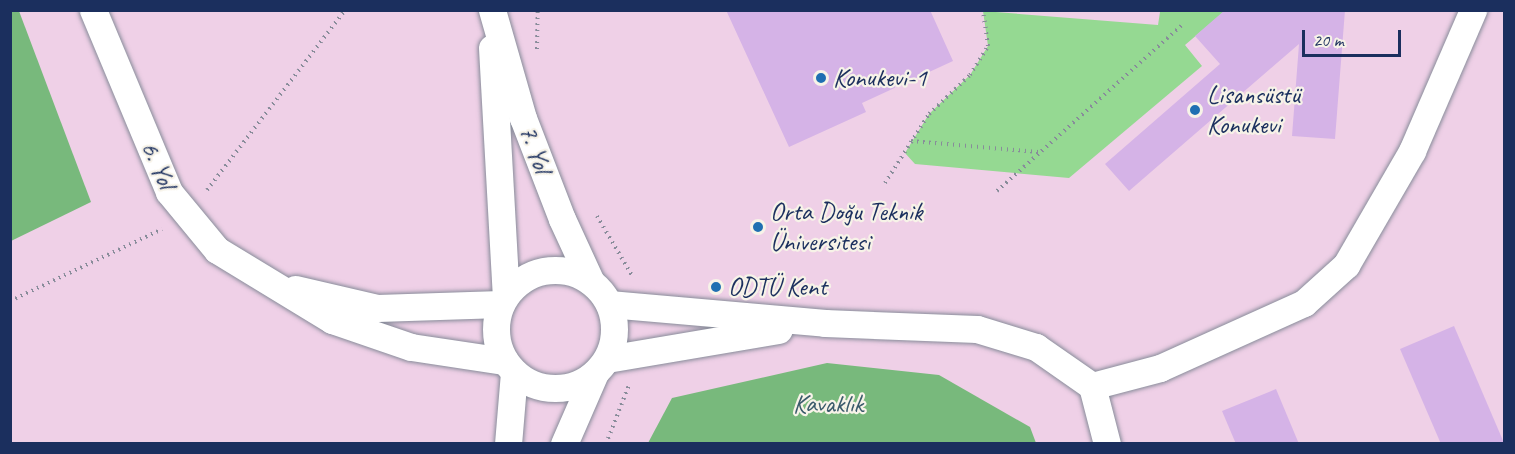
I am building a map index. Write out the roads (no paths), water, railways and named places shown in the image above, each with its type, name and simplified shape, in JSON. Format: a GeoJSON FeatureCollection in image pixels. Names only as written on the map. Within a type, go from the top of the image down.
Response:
{"type":"FeatureCollection","features":[{"type":"Feature","properties":{"kind":"street","name":"6. Yol"},"geometry":{"type":"LineString","coordinates":[[93,10],[169,192],[217,250],[332,320],[411,348],[510,367]]}},
{"type":"Feature","properties":{"kind":"street","name":"7. Yol"},"geometry":{"type":"LineString","coordinates":[[491,10],[524,118],[562,219],[591,282],[609,304]]}},
{"type":"Feature","properties":{"kind":"street","name":"7. Yol"},"geometry":{"type":"LineString","coordinates":[[491,10],[504,300],[495,332],[510,367],[508,444]]}},
{"type":"Feature","properties":{"kind":"street"},"geometry":{"type":"LineString","coordinates":[[1092,386],[1160,368],[1304,303],[1346,265],[1412,151],[1473,10]]}},
{"type":"Feature","properties":{"kind":"street"},"geometry":{"type":"LineString","coordinates":[[504,300],[536,273],[555,269],[591,282]]}},
{"type":"Feature","properties":{"kind":"street","name":"6. Yol"},"geometry":{"type":"LineString","coordinates":[[270,283],[377,308],[504,300]]}},
{"type":"Feature","properties":{"kind":"street"},"geometry":{"type":"LineString","coordinates":[[564,444],[601,366],[614,322],[609,304],[825,323],[977,329],[1036,347],[1092,386],[1107,444]]}},
{"type":"Feature","properties":{"kind":"street"},"geometry":{"type":"LineString","coordinates":[[510,367],[542,387],[561,388],[579,384],[601,366],[825,323]]}},
{"type":"Feature","properties":{"kind":"place","name":"Konukevi-1"},"geometry":{"type":"Point","coordinates":[821,78]}},
{"type":"Feature","properties":{"kind":"place","name":"Lisansüstü Konukevi"},"geometry":{"type":"Point","coordinates":[1195,110]}},
{"type":"Feature","properties":{"kind":"place","name":"Orta Doğu Teknik Üniversitesi"},"geometry":{"type":"Point","coordinates":[758,227]}},
{"type":"Feature","properties":{"kind":"place","name":"ODTÜ Kent"},"geometry":{"type":"Point","coordinates":[716,287]}},
{"type":"Feature","properties":{"kind":"park label","name":"Kavaklık"},"geometry":{"type":"Point","coordinates":[828,404]}}]}
